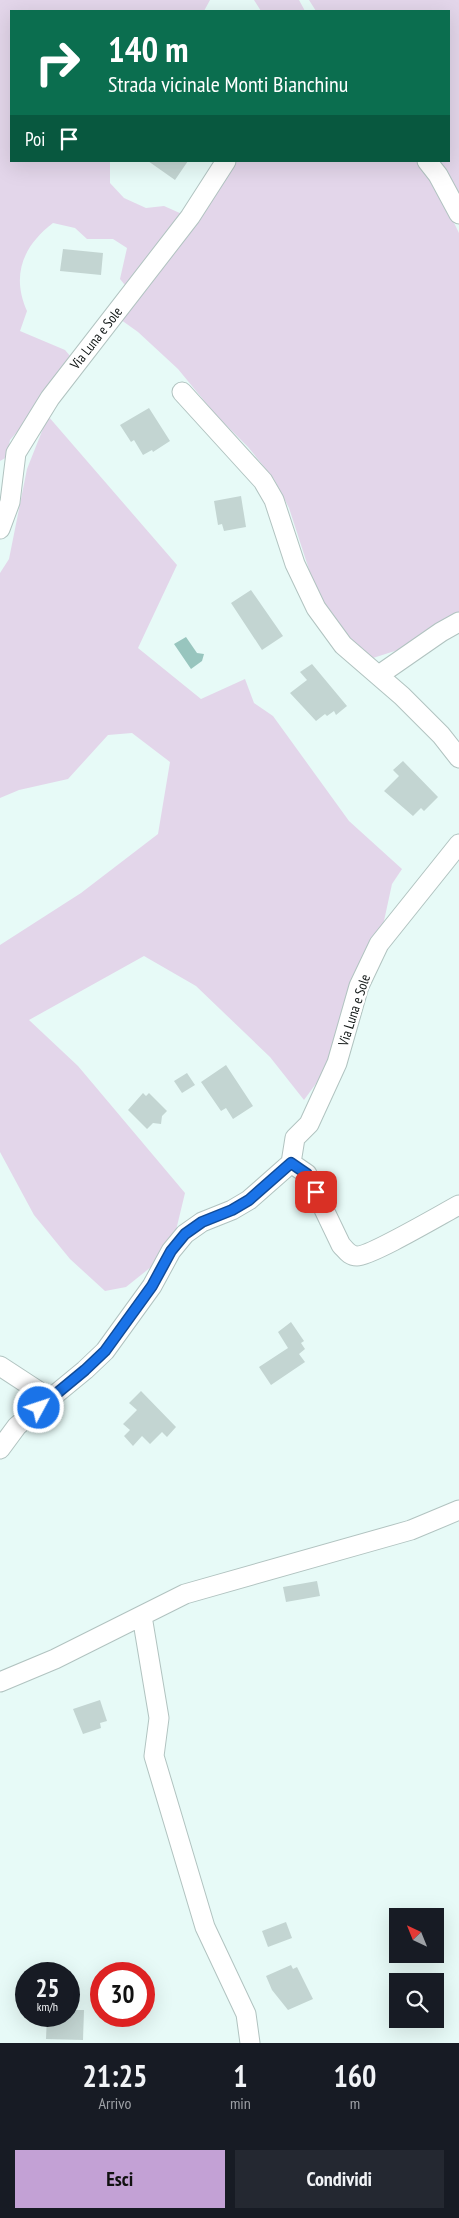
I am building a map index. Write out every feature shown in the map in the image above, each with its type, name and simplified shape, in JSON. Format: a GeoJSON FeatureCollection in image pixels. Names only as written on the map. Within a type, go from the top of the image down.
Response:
{"type":"FeatureCollection","features":[{"type":"Feature","properties":{"kind":"street","name":"Via Luna e Sole"},"geometry":{"type":"LineString","coordinates":[[0,529],[10,502],[16,453],[50,398],[190,217],[225,162]]}},
{"type":"Feature","properties":{"kind":"street"},"geometry":{"type":"LineString","coordinates":[[428,162],[438,175],[459,214]]}},
{"type":"Feature","properties":{"kind":"street"},"geometry":{"type":"LineString","coordinates":[[182,392],[263,481],[274,500],[295,564],[316,608],[343,645],[380,675],[441,735],[459,758]]}},
{"type":"Feature","properties":{"kind":"street"},"geometry":{"type":"LineString","coordinates":[[380,675],[441,632],[459,622]]}},
{"type":"Feature","properties":{"kind":"street","name":"Via Luna e Sole"},"geometry":{"type":"LineString","coordinates":[[291,1163],[295,1138],[309,1124],[337,1063],[359,986],[379,944],[459,844]]}},
{"type":"Feature","properties":{"kind":"street"},"geometry":{"type":"LineString","coordinates":[[0,1449],[17,1426],[105,1351],[152,1286],[171,1251],[185,1234],[202,1222],[232,1210],[249,1200],[291,1163],[307,1174],[341,1245],[349,1254],[358,1256],[388,1243],[459,1204]]}},
{"type":"Feature","properties":{"kind":"street"},"geometry":{"type":"LineString","coordinates":[[0,1366],[49,1398]]}},
{"type":"Feature","properties":{"kind":"street"},"geometry":{"type":"LineString","coordinates":[[0,1682],[55,1659],[185,1594],[411,1530],[459,1510]]}},
{"type":"Feature","properties":{"kind":"street"},"geometry":{"type":"LineString","coordinates":[[142,1616],[159,1718],[154,1756],[205,1927],[246,2014],[250,2043]]}},
{"type":"Feature","properties":{"kind":"shaded area"},"geometry":{"type":"Polygon","coordinates":[[[0,0],[210,0],[205,10],[10,10],[10,162],[110,162],[110,183],[124,198],[146,208],[164,206],[182,214],[129,290],[120,279],[127,248],[113,239],[87,239],[75,228],[53,223],[34,241],[27,251],[20,273],[22,298],[27,311],[20,331],[65,350],[71,357],[45,400],[10,440],[7,457],[0,461],[0,0]]]}},
{"type":"Feature","properties":{"kind":"shaded area"},"geometry":{"type":"Polygon","coordinates":[[[254,0],[299,0],[304,10],[260,10],[254,0]]]}},
{"type":"Feature","properties":{"kind":"shaded area"},"geometry":{"type":"Polygon","coordinates":[[[309,0],[459,0],[459,204],[435,162],[450,162],[450,10],[315,10],[309,0]]]}},
{"type":"Feature","properties":{"kind":"shaded area"},"geometry":{"type":"Polygon","coordinates":[[[231,162],[418,162],[434,182],[459,233],[459,614],[401,649],[373,658],[347,638],[315,588],[289,508],[274,479],[248,447],[215,414],[178,369],[138,332],[117,317],[231,162]]]}},
{"type":"Feature","properties":{"kind":"shaded area"},"geometry":{"type":"Polygon","coordinates":[[[48,416],[177,565],[138,648],[201,699],[245,679],[254,703],[273,716],[349,821],[402,869],[392,884],[379,944],[342,1048],[304,1100],[270,1057],[196,986],[144,956],[29,1020],[78,1066],[185,1193],[171,1251],[126,1287],[105,1291],[70,1259],[34,1215],[0,1152],[0,945],[81,893],[158,834],[170,762],[132,733],[108,735],[68,779],[19,790],[0,798],[0,573],[9,559],[27,469],[48,416]]]}},
{"type":"Feature","properties":{"kind":"shaded area"},"geometry":{"type":"Polygon","coordinates":[[[186,637],[197,653],[204,654],[202,661],[191,669],[174,644],[186,637]]]}},
{"type":"Feature","properties":{"kind":"building"},"geometry":{"type":"Polygon","coordinates":[[[149,162],[187,162],[175,180],[149,162]]]}},
{"type":"Feature","properties":{"kind":"building"},"geometry":{"type":"Polygon","coordinates":[[[63,249],[103,253],[101,275],[60,271],[63,249]]]}},
{"type":"Feature","properties":{"kind":"building"},"geometry":{"type":"Polygon","coordinates":[[[149,408],[170,441],[153,452],[152,450],[143,455],[134,440],[131,442],[120,425],[149,408]]]}},
{"type":"Feature","properties":{"kind":"building"},"geometry":{"type":"Polygon","coordinates":[[[241,496],[246,527],[224,531],[222,524],[218,525],[214,501],[241,496]]]}},
{"type":"Feature","properties":{"kind":"building"},"geometry":{"type":"Polygon","coordinates":[[[251,590],[283,636],[262,650],[231,603],[251,590]]]}},
{"type":"Feature","properties":{"kind":"building"},"geometry":{"type":"Polygon","coordinates":[[[312,664],[347,706],[336,715],[334,711],[327,716],[325,714],[316,721],[290,693],[307,680],[300,672],[312,664]]]}},
{"type":"Feature","properties":{"kind":"building"},"geometry":{"type":"Polygon","coordinates":[[[403,761],[438,797],[424,811],[421,808],[413,816],[384,791],[399,776],[393,770],[403,761]]]}},
{"type":"Feature","properties":{"kind":"building"},"geometry":{"type":"Polygon","coordinates":[[[226,1065],[253,1106],[233,1119],[226,1108],[221,1111],[201,1082],[226,1065]]]}},
{"type":"Feature","properties":{"kind":"building"},"geometry":{"type":"Polygon","coordinates":[[[187,1073],[195,1085],[182,1093],[174,1081],[187,1073]]]}},
{"type":"Feature","properties":{"kind":"building"},"geometry":{"type":"Polygon","coordinates":[[[143,1093],[146,1096],[149,1093],[167,1111],[162,1116],[161,1124],[153,1123],[147,1129],[128,1110],[143,1093]]]}},
{"type":"Feature","properties":{"kind":"building"},"geometry":{"type":"Polygon","coordinates":[[[291,1322],[304,1341],[301,1343],[305,1349],[299,1354],[305,1362],[271,1385],[259,1367],[288,1348],[278,1332],[291,1322]]]}},
{"type":"Feature","properties":{"kind":"building"},"geometry":{"type":"Polygon","coordinates":[[[141,1391],[176,1427],[167,1437],[162,1432],[150,1444],[142,1436],[133,1446],[124,1436],[130,1430],[123,1424],[137,1410],[129,1403],[141,1391]]]}},
{"type":"Feature","properties":{"kind":"building"},"geometry":{"type":"Polygon","coordinates":[[[317,1581],[320,1596],[286,1602],[283,1587],[317,1581]]]}},
{"type":"Feature","properties":{"kind":"building"},"geometry":{"type":"Polygon","coordinates":[[[100,1700],[107,1721],[100,1723],[101,1728],[83,1734],[73,1709],[100,1700]]]}},
{"type":"Feature","properties":{"kind":"building"},"geometry":{"type":"Polygon","coordinates":[[[286,1922],[292,1938],[268,1947],[262,1931],[286,1922]]]}},
{"type":"Feature","properties":{"kind":"building"},"geometry":{"type":"Polygon","coordinates":[[[291,1965],[293,1969],[297,1967],[313,1999],[288,2010],[272,1990],[266,1976],[291,1965]]]}},
{"type":"Feature","properties":{"kind":"building"},"geometry":{"type":"Polygon","coordinates":[[[80,2010],[84,2010],[83,2040],[46,2039],[47,2027],[80,2027],[80,2010]]]}},
{"type":"Feature","properties":{"kind":"route"},"geometry":{"type":"LineString","coordinates":[[39,1408],[105,1351],[152,1286],[171,1251],[185,1234],[202,1222],[232,1210],[249,1200],[291,1163],[307,1174],[316,1192]]}}]}
